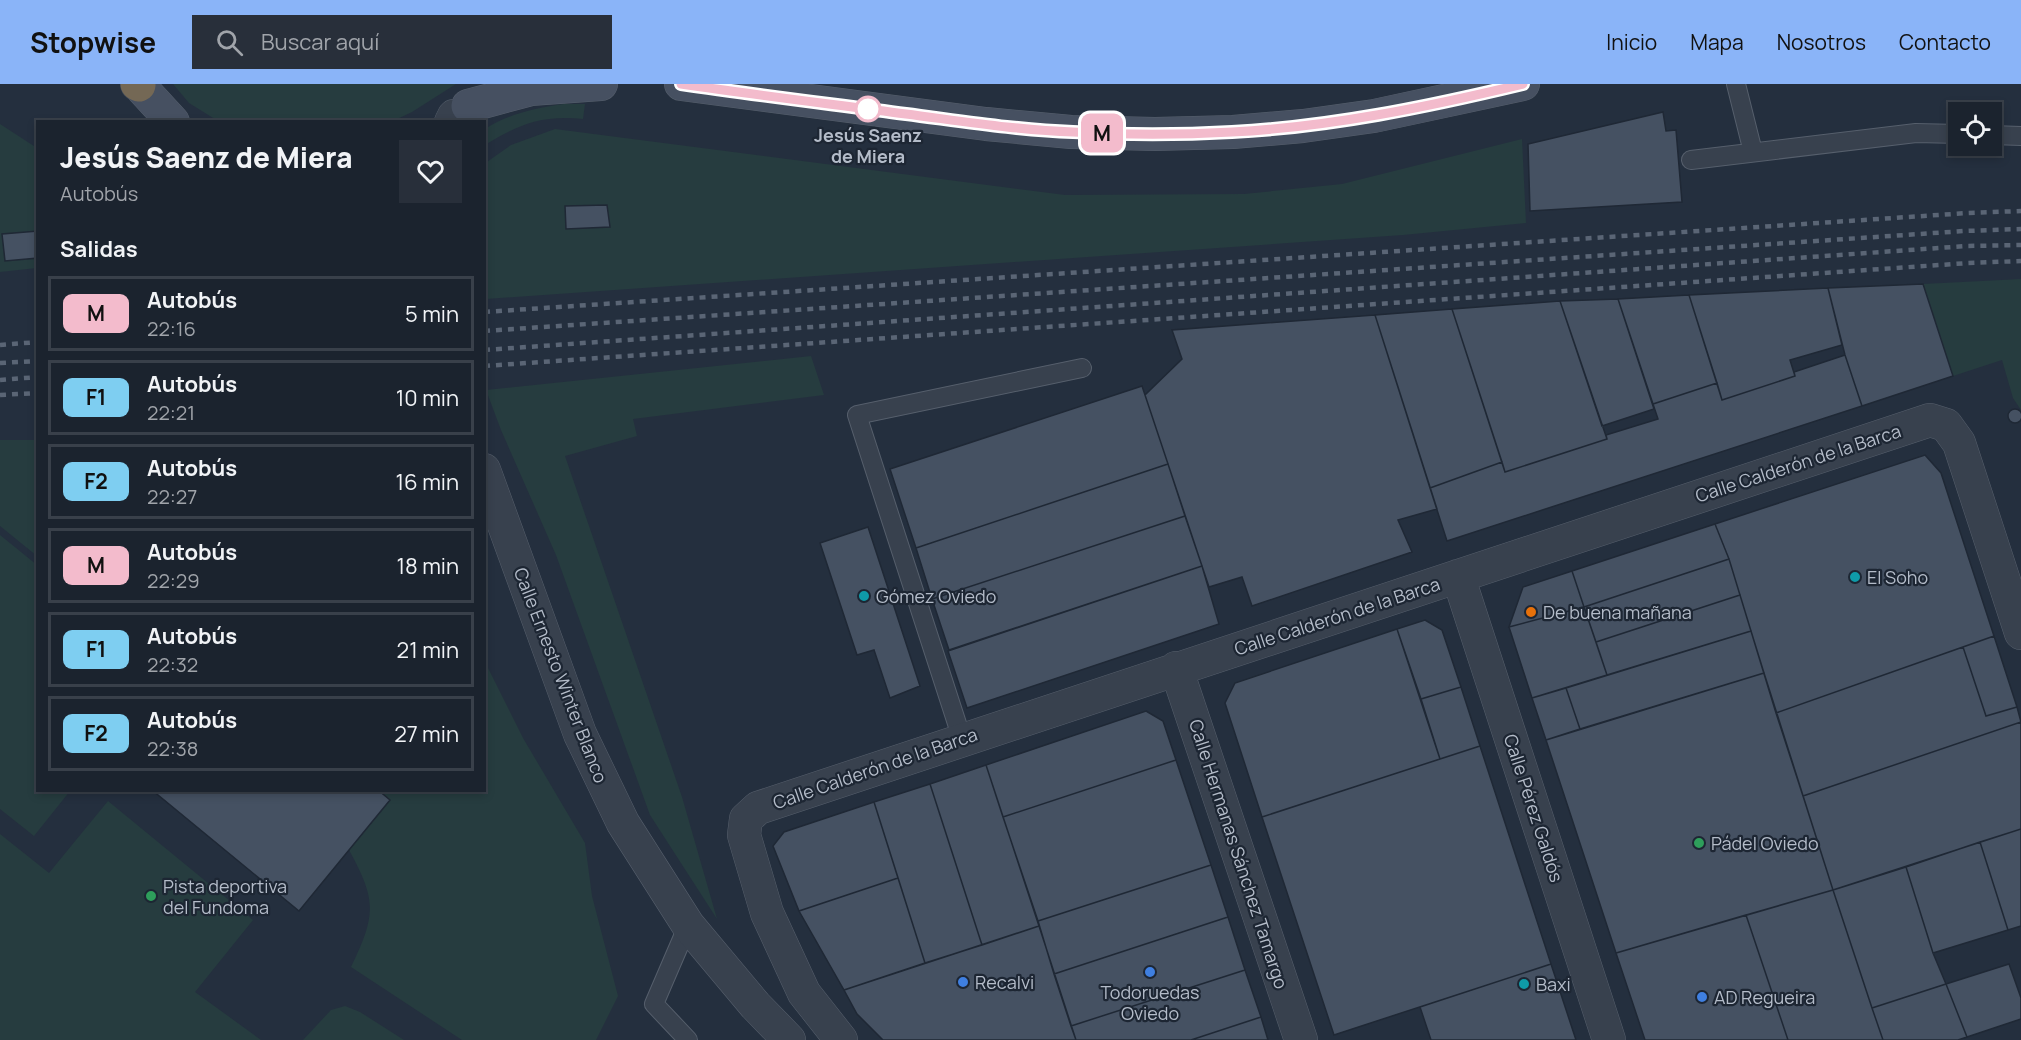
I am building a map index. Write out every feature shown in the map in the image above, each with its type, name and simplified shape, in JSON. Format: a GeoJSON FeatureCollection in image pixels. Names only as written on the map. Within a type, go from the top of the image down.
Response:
{"type":"FeatureCollection","features":[{"type":"Feature","properties":{"kind":"main road"},"geometry":{"type":"LineString","coordinates":[[138,84],[171,120]]}},
{"type":"Feature","properties":{"kind":"main road"},"geometry":{"type":"LineString","coordinates":[[462,110],[531,89],[601,84]]}},
{"type":"Feature","properties":{"kind":"main road"},"geometry":{"type":"LineString","coordinates":[[681,84],[997,125],[1071,132],[1155,134],[1233,132],[1303,126],[1374,116],[1523,84]]}},
{"type":"Feature","properties":{"kind":"street","name":"Calle Calderón de la Barca"},"geometry":{"type":"LineString","coordinates":[[841,1040],[804,993],[767,913],[744,835],[746,819],[758,808],[1930,420],[1946,425],[1959,443],[2021,633]]}},
{"type":"Feature","properties":{"kind":"street","name":"Calle Ernesto Winter Blanco"},"geometry":{"type":"LineString","coordinates":[[486,476],[553,662],[592,761],[623,823],[688,925],[755,1005],[789,1040]]}},
{"type":"Feature","properties":{"kind":"street","name":"Calle Pérez Galdós"},"geometry":{"type":"LineString","coordinates":[[1458,576],[1609,1040]]}},
{"type":"Feature","properties":{"kind":"street","name":"Calle Hermanas Sánchez Tamargo"},"geometry":{"type":"LineString","coordinates":[[1176,668],[1301,1040]]}},
{"type":"Feature","properties":{"kind":"lane"},"geometry":{"type":"LineString","coordinates":[[1736,84],[1753,152]]}},
{"type":"Feature","properties":{"kind":"lane"},"geometry":{"type":"LineString","coordinates":[[1691,159],[1916,133],[1948,134]]}},
{"type":"Feature","properties":{"kind":"lane"},"geometry":{"type":"LineString","coordinates":[[2002,135],[2021,136]]}},
{"type":"Feature","properties":{"kind":"lane"},"geometry":{"type":"LineString","coordinates":[[962,739],[857,415],[1082,368]]}},
{"type":"Feature","properties":{"kind":"lane"},"geometry":{"type":"LineString","coordinates":[[688,925],[654,1004],[688,1040]]}},
{"type":"Feature","properties":{"kind":"green space"},"geometry":{"type":"Polygon","coordinates":[[[173,84],[456,84],[395,120],[216,120],[189,103],[173,84]]]}},
{"type":"Feature","properties":{"kind":"green space"},"geometry":{"type":"Polygon","coordinates":[[[585,104],[583,119],[555,118],[531,123],[520,126],[486,144],[486,128],[503,119],[543,107],[585,104]]]}},
{"type":"Feature","properties":{"kind":"green space"},"geometry":{"type":"Polygon","coordinates":[[[0,124],[36,147],[36,268],[0,272],[0,124]]]}},
{"type":"Feature","properties":{"kind":"green space"},"geometry":{"type":"Polygon","coordinates":[[[555,129],[1065,195],[1244,194],[1342,184],[1522,139],[1526,223],[1403,235],[486,299],[486,163],[511,145],[555,129]]]}},
{"type":"Feature","properties":{"kind":"green space"},"geometry":{"type":"Polygon","coordinates":[[[2021,279],[2021,410],[2013,398],[2002,360],[1953,376],[1923,284],[2021,279]]]}},
{"type":"Feature","properties":{"kind":"green space"},"geometry":{"type":"Polygon","coordinates":[[[811,356],[824,395],[633,419],[637,436],[565,456],[682,797],[717,919],[650,815],[556,555],[501,430],[486,390],[811,356]]]}},
{"type":"Feature","properties":{"kind":"green space"},"geometry":{"type":"Polygon","coordinates":[[[0,440],[36,440],[36,555],[0,526],[0,440]]]}},
{"type":"Feature","properties":{"kind":"green space"},"geometry":{"type":"Polygon","coordinates":[[[0,535],[36,564],[36,792],[69,792],[34,836],[0,809],[0,535]]]}},
{"type":"Feature","properties":{"kind":"green space"},"geometry":{"type":"Polygon","coordinates":[[[486,664],[523,738],[585,843],[592,896],[618,996],[596,1040],[462,1040],[351,967],[365,934],[370,908],[365,882],[349,850],[378,792],[486,792],[486,664]]]}},
{"type":"Feature","properties":{"kind":"green space"},"geometry":{"type":"Polygon","coordinates":[[[108,801],[253,920],[195,992],[261,1040],[0,1040],[0,834],[49,873],[108,801]]]}},
{"type":"Feature","properties":{"kind":"green space"},"geometry":{"type":"Polygon","coordinates":[[[345,1006],[360,1012],[404,1040],[303,1040],[331,1010],[345,1006]]]}},
{"type":"Feature","properties":{"kind":"building"},"geometry":{"type":"Polygon","coordinates":[[[1663,112],[1666,131],[1676,130],[1682,202],[1530,211],[1528,144],[1663,112]]]}},
{"type":"Feature","properties":{"kind":"building"},"geometry":{"type":"Polygon","coordinates":[[[607,205],[610,227],[566,229],[565,206],[607,205]]]}},
{"type":"Feature","properties":{"kind":"building"},"geometry":{"type":"Polygon","coordinates":[[[36,231],[36,258],[5,261],[2,234],[36,231]]]}},
{"type":"Feature","properties":{"kind":"building"},"geometry":{"type":"Polygon","coordinates":[[[1923,284],[1953,376],[1862,406],[1845,355],[1828,288],[1923,284]]]}},
{"type":"Feature","properties":{"kind":"building"},"geometry":{"type":"Polygon","coordinates":[[[1828,288],[1842,345],[1790,360],[1795,376],[1722,400],[1689,295],[1828,288]]]}},
{"type":"Feature","properties":{"kind":"building"},"geometry":{"type":"Polygon","coordinates":[[[1689,295],[1717,383],[1653,404],[1618,299],[1689,295]]]}},
{"type":"Feature","properties":{"kind":"building"},"geometry":{"type":"Polygon","coordinates":[[[1618,299],[1654,409],[1602,426],[1560,301],[1618,299]]]}},
{"type":"Feature","properties":{"kind":"building"},"geometry":{"type":"Polygon","coordinates":[[[1560,301],[1607,439],[1505,472],[1452,309],[1560,301]]]}},
{"type":"Feature","properties":{"kind":"building"},"geometry":{"type":"Polygon","coordinates":[[[1452,309],[1502,462],[1430,488],[1375,315],[1452,309]]]}},
{"type":"Feature","properties":{"kind":"building"},"geometry":{"type":"Polygon","coordinates":[[[1375,315],[1437,509],[1398,520],[1412,552],[1252,606],[1242,577],[1209,587],[1145,395],[1182,359],[1172,330],[1375,315]]]}},
{"type":"Feature","properties":{"kind":"building"},"geometry":{"type":"Polygon","coordinates":[[[1845,355],[1862,406],[1447,541],[1430,488],[1502,462],[1505,472],[1607,439],[1606,435],[1658,419],[1653,404],[1717,383],[1722,400],[1795,376],[1794,372],[1845,355]]]}},
{"type":"Feature","properties":{"kind":"building"},"geometry":{"type":"Polygon","coordinates":[[[1142,386],[1168,464],[916,548],[890,469],[1142,386]]]}},
{"type":"Feature","properties":{"kind":"building"},"geometry":{"type":"Polygon","coordinates":[[[2012,409],[2018,409],[2022,416],[2018,423],[2012,423],[2008,419],[2008,413],[2012,409]]]}},
{"type":"Feature","properties":{"kind":"building","name":"El Soho"},"geometry":{"type":"Polygon","coordinates":[[[1925,455],[1941,473],[1994,636],[1776,713],[1729,559],[1715,524],[1925,455]]]}},
{"type":"Feature","properties":{"kind":"building"},"geometry":{"type":"Polygon","coordinates":[[[1168,464],[1185,516],[932,599],[916,548],[1168,464]]]}},
{"type":"Feature","properties":{"kind":"building"},"geometry":{"type":"Polygon","coordinates":[[[1185,516],[1202,566],[949,650],[932,599],[1185,516]]]}},
{"type":"Feature","properties":{"kind":"building"},"geometry":{"type":"Polygon","coordinates":[[[1715,524],[1729,559],[1584,607],[1572,571],[1715,524]]]}},
{"type":"Feature","properties":{"kind":"building","name":"Gómez Oviedo"},"geometry":{"type":"Polygon","coordinates":[[[868,527],[920,686],[890,698],[874,650],[857,655],[820,543],[868,527]]]}},
{"type":"Feature","properties":{"kind":"building"},"geometry":{"type":"Polygon","coordinates":[[[1729,559],[1740,595],[1596,642],[1584,607],[1729,559]]]}},
{"type":"Feature","properties":{"kind":"building"},"geometry":{"type":"Polygon","coordinates":[[[1202,566],[1219,624],[967,708],[948,651],[1202,566]]]}},
{"type":"Feature","properties":{"kind":"building"},"geometry":{"type":"Polygon","coordinates":[[[1572,571],[1584,607],[1509,627],[1523,587],[1572,571]]]}},
{"type":"Feature","properties":{"kind":"building"},"geometry":{"type":"Polygon","coordinates":[[[1740,595],[1751,631],[1607,675],[1596,642],[1740,595]]]}},
{"type":"Feature","properties":{"kind":"building"},"geometry":{"type":"Polygon","coordinates":[[[1584,607],[1607,675],[1532,698],[1509,627],[1584,607]]]}},
{"type":"Feature","properties":{"kind":"building"},"geometry":{"type":"Polygon","coordinates":[[[1425,620],[1442,630],[1461,687],[1421,699],[1397,629],[1425,620]]]}},
{"type":"Feature","properties":{"kind":"building"},"geometry":{"type":"Polygon","coordinates":[[[1397,629],[1440,759],[1262,817],[1225,703],[1235,683],[1397,629]]]}},
{"type":"Feature","properties":{"kind":"building"},"geometry":{"type":"Polygon","coordinates":[[[1751,631],[1764,673],[1580,729],[1566,688],[1751,631]]]}},
{"type":"Feature","properties":{"kind":"building"},"geometry":{"type":"Polygon","coordinates":[[[1994,636],[2017,707],[1986,716],[1963,647],[1994,636]]]}},
{"type":"Feature","properties":{"kind":"building"},"geometry":{"type":"Polygon","coordinates":[[[1963,647],[1986,716],[2017,707],[2021,722],[1803,796],[1776,713],[1963,647]]]}},
{"type":"Feature","properties":{"kind":"building","name":"Pádel Oviedo"},"geometry":{"type":"Polygon","coordinates":[[[1764,673],[1833,890],[1616,953],[1546,740],[1764,673]]]}},
{"type":"Feature","properties":{"kind":"building"},"geometry":{"type":"Polygon","coordinates":[[[1461,687],[1480,746],[1440,759],[1421,699],[1461,687]]]}},
{"type":"Feature","properties":{"kind":"building"},"geometry":{"type":"Polygon","coordinates":[[[1566,688],[1580,729],[1546,740],[1532,698],[1566,688]]]}},
{"type":"Feature","properties":{"kind":"building"},"geometry":{"type":"Polygon","coordinates":[[[1146,711],[1163,721],[1176,760],[1003,817],[986,765],[1146,711]]]}},
{"type":"Feature","properties":{"kind":"building"},"geometry":{"type":"Polygon","coordinates":[[[2021,722],[2021,829],[1833,890],[1803,796],[2021,722]]]}},
{"type":"Feature","properties":{"kind":"building"},"geometry":{"type":"Polygon","coordinates":[[[1480,746],[1551,964],[1334,1035],[1262,817],[1480,746]]]}},
{"type":"Feature","properties":{"kind":"building"},"geometry":{"type":"Polygon","coordinates":[[[1176,760],[1211,865],[1038,921],[1003,817],[1176,760]]]}},
{"type":"Feature","properties":{"kind":"building"},"geometry":{"type":"Polygon","coordinates":[[[986,765],[1039,926],[982,945],[930,784],[986,765]]]}},
{"type":"Feature","properties":{"kind":"building"},"geometry":{"type":"Polygon","coordinates":[[[930,784],[982,945],[925,963],[874,802],[930,784]]]}},
{"type":"Feature","properties":{"kind":"building"},"geometry":{"type":"Polygon","coordinates":[[[154,792],[380,792],[390,800],[299,911],[154,792]]]}},
{"type":"Feature","properties":{"kind":"building"},"geometry":{"type":"Polygon","coordinates":[[[874,802],[898,878],[799,911],[773,846],[784,832],[874,802]]]}},
{"type":"Feature","properties":{"kind":"building"},"geometry":{"type":"Polygon","coordinates":[[[2021,829],[2021,926],[2008,930],[1980,842],[2021,829]]]}},
{"type":"Feature","properties":{"kind":"building"},"geometry":{"type":"Polygon","coordinates":[[[1980,842],[2008,930],[1933,953],[1906,867],[1980,842]]]}},
{"type":"Feature","properties":{"kind":"building"},"geometry":{"type":"Polygon","coordinates":[[[1211,865],[1228,917],[1054,974],[1038,921],[1211,865]]]}},
{"type":"Feature","properties":{"kind":"building"},"geometry":{"type":"Polygon","coordinates":[[[1906,867],[1933,953],[1946,984],[1872,1008],[1833,890],[1906,867]]]}},
{"type":"Feature","properties":{"kind":"building"},"geometry":{"type":"Polygon","coordinates":[[[898,878],[925,963],[844,990],[799,911],[898,878]]]}},
{"type":"Feature","properties":{"kind":"building"},"geometry":{"type":"Polygon","coordinates":[[[1833,890],[1883,1040],[1788,1040],[1746,915],[1833,890]]]}},
{"type":"Feature","properties":{"kind":"building","name":"AD Regueira"},"geometry":{"type":"Polygon","coordinates":[[[1746,915],[1788,1040],[1645,1040],[1616,953],[1746,915]]]}},
{"type":"Feature","properties":{"kind":"building","name":"Todoruedas Oviedo"},"geometry":{"type":"Polygon","coordinates":[[[1228,917],[1245,970],[1071,1026],[1054,974],[1228,917]]]}},
{"type":"Feature","properties":{"kind":"building","name":"Recalvi"},"geometry":{"type":"Polygon","coordinates":[[[1039,926],[1076,1040],[883,1040],[857,1014],[844,990],[1039,926]]]}},
{"type":"Feature","properties":{"kind":"building","name":"Baxi"},"geometry":{"type":"Polygon","coordinates":[[[1551,964],[1576,1040],[1431,1040],[1420,1007],[1551,964]]]}},
{"type":"Feature","properties":{"kind":"building"},"geometry":{"type":"Polygon","coordinates":[[[2009,964],[2021,998],[2021,1019],[1967,1037],[1946,984],[2009,964]]]}},
{"type":"Feature","properties":{"kind":"building"},"geometry":{"type":"Polygon","coordinates":[[[1245,970],[1261,1017],[1191,1040],[1076,1040],[1071,1026],[1245,970]]]}},
{"type":"Feature","properties":{"kind":"building"},"geometry":{"type":"Polygon","coordinates":[[[1946,984],[1967,1037],[1958,1040],[1883,1040],[1872,1008],[1946,984]]]}},
{"type":"Feature","properties":{"kind":"building"},"geometry":{"type":"Polygon","coordinates":[[[1261,1017],[1268,1040],[1191,1040],[1261,1017]]]}},
{"type":"Feature","properties":{"kind":"railway"},"geometry":{"type":"LineString","coordinates":[[486,312],[2021,211]]}},
{"type":"Feature","properties":{"kind":"railway"},"geometry":{"type":"LineString","coordinates":[[486,331],[2021,229]]}},
{"type":"Feature","properties":{"kind":"railway"},"geometry":{"type":"LineString","coordinates":[[486,350],[1967,246],[2021,245]]}},
{"type":"Feature","properties":{"kind":"railway"},"geometry":{"type":"LineString","coordinates":[[486,366],[2021,261]]}},
{"type":"Feature","properties":{"kind":"railway"},"geometry":{"type":"LineString","coordinates":[[0,345],[36,342]]}},
{"type":"Feature","properties":{"kind":"railway"},"geometry":{"type":"LineString","coordinates":[[0,363],[36,361]]}},
{"type":"Feature","properties":{"kind":"railway"},"geometry":{"type":"LineString","coordinates":[[0,380],[36,377]]}},
{"type":"Feature","properties":{"kind":"railway"},"geometry":{"type":"LineString","coordinates":[[0,395],[36,393]]}},
{"type":"Feature","properties":{"kind":"bus line","name":"M"},"geometry":{"type":"LineString","coordinates":[[681,84],[814,103],[1028,128],[1071,132],[1155,134],[1233,132],[1303,126],[1374,116],[1523,84]]}},
{"type":"Feature","properties":{"kind":"place","name":"Jesús Saenz de Miera"},"geometry":{"type":"Point","coordinates":[868,109]}},
{"type":"Feature","properties":{"kind":"place","name":"El Soho"},"geometry":{"type":"Point","coordinates":[1855,577]}},
{"type":"Feature","properties":{"kind":"place","name":"Gómez Oviedo"},"geometry":{"type":"Point","coordinates":[864,596]}},
{"type":"Feature","properties":{"kind":"place","name":"De buena mañana"},"geometry":{"type":"Point","coordinates":[1531,612]}},
{"type":"Feature","properties":{"kind":"place","name":"Pádel Oviedo"},"geometry":{"type":"Point","coordinates":[1699,843]}},
{"type":"Feature","properties":{"kind":"place","name":"Pista deportiva del Fundoma"},"geometry":{"type":"Point","coordinates":[151,896]}},
{"type":"Feature","properties":{"kind":"place","name":"Todoruedas Oviedo"},"geometry":{"type":"Point","coordinates":[1150,972]}},
{"type":"Feature","properties":{"kind":"place","name":"Recalvi"},"geometry":{"type":"Point","coordinates":[963,982]}},
{"type":"Feature","properties":{"kind":"place","name":"Baxi"},"geometry":{"type":"Point","coordinates":[1524,984]}},
{"type":"Feature","properties":{"kind":"place","name":"AD Regueira"},"geometry":{"type":"Point","coordinates":[1702,997]}}]}
